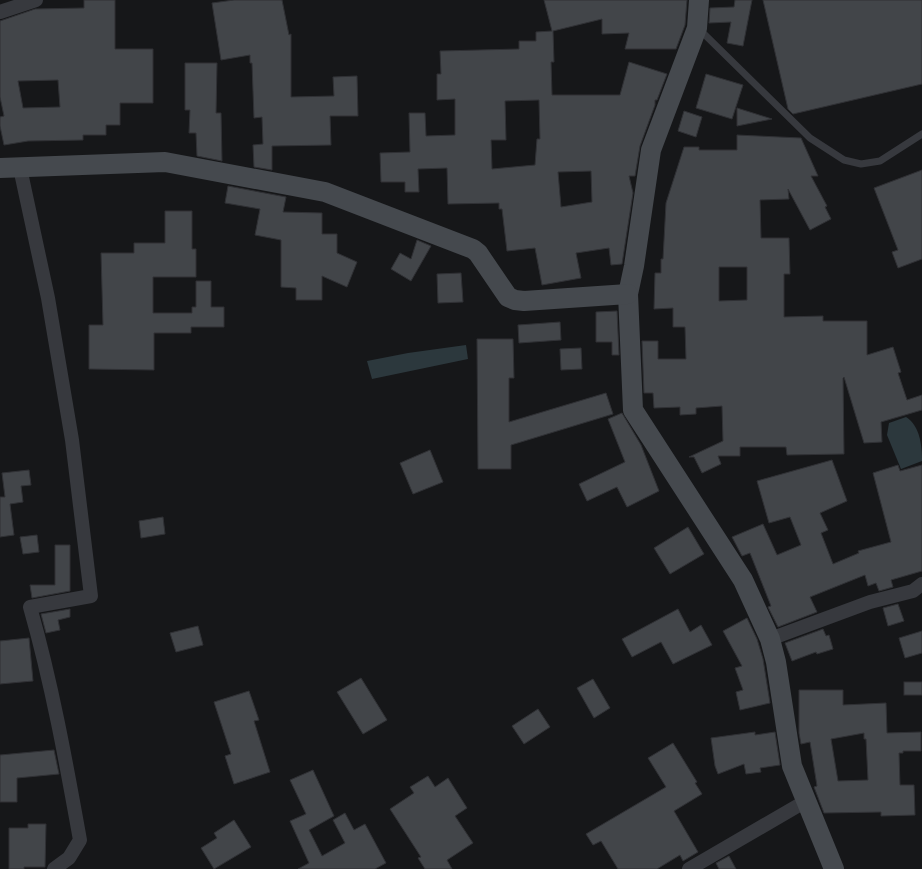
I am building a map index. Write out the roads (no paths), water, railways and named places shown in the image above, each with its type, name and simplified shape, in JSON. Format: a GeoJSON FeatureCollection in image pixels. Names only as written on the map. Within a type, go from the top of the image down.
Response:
{"type":"FeatureCollection","features":[{"type":"Feature","properties":{"kind":"main road"},"geometry":{"type":"LineString","coordinates":[[699,0],[698,28],[651,150],[634,266],[628,294],[633,410],[743,580],[770,639],[776,662],[792,766],[834,869]]}},
{"type":"Feature","properties":{"kind":"main road"},"geometry":{"type":"LineString","coordinates":[[0,168],[165,162],[325,192],[473,249],[508,297],[515,300],[628,294]]}},
{"type":"Feature","properties":{"kind":"street"},"geometry":{"type":"LineString","coordinates":[[0,12],[36,0]]}},
{"type":"Feature","properties":{"kind":"street"},"geometry":{"type":"LineString","coordinates":[[20,168],[48,298],[72,440],[91,596],[30,607],[42,650],[62,742],[80,840],[69,858],[54,869]]}},
{"type":"Feature","properties":{"kind":"street"},"geometry":{"type":"LineString","coordinates":[[770,639],[870,602],[913,591],[922,584]]}},
{"type":"Feature","properties":{"kind":"street"},"geometry":{"type":"LineString","coordinates":[[689,869],[806,801]]}},
{"type":"Feature","properties":{"kind":"lane"},"geometry":{"type":"LineString","coordinates":[[698,28],[810,138],[844,160],[861,164],[880,160],[922,134]]}}]}
